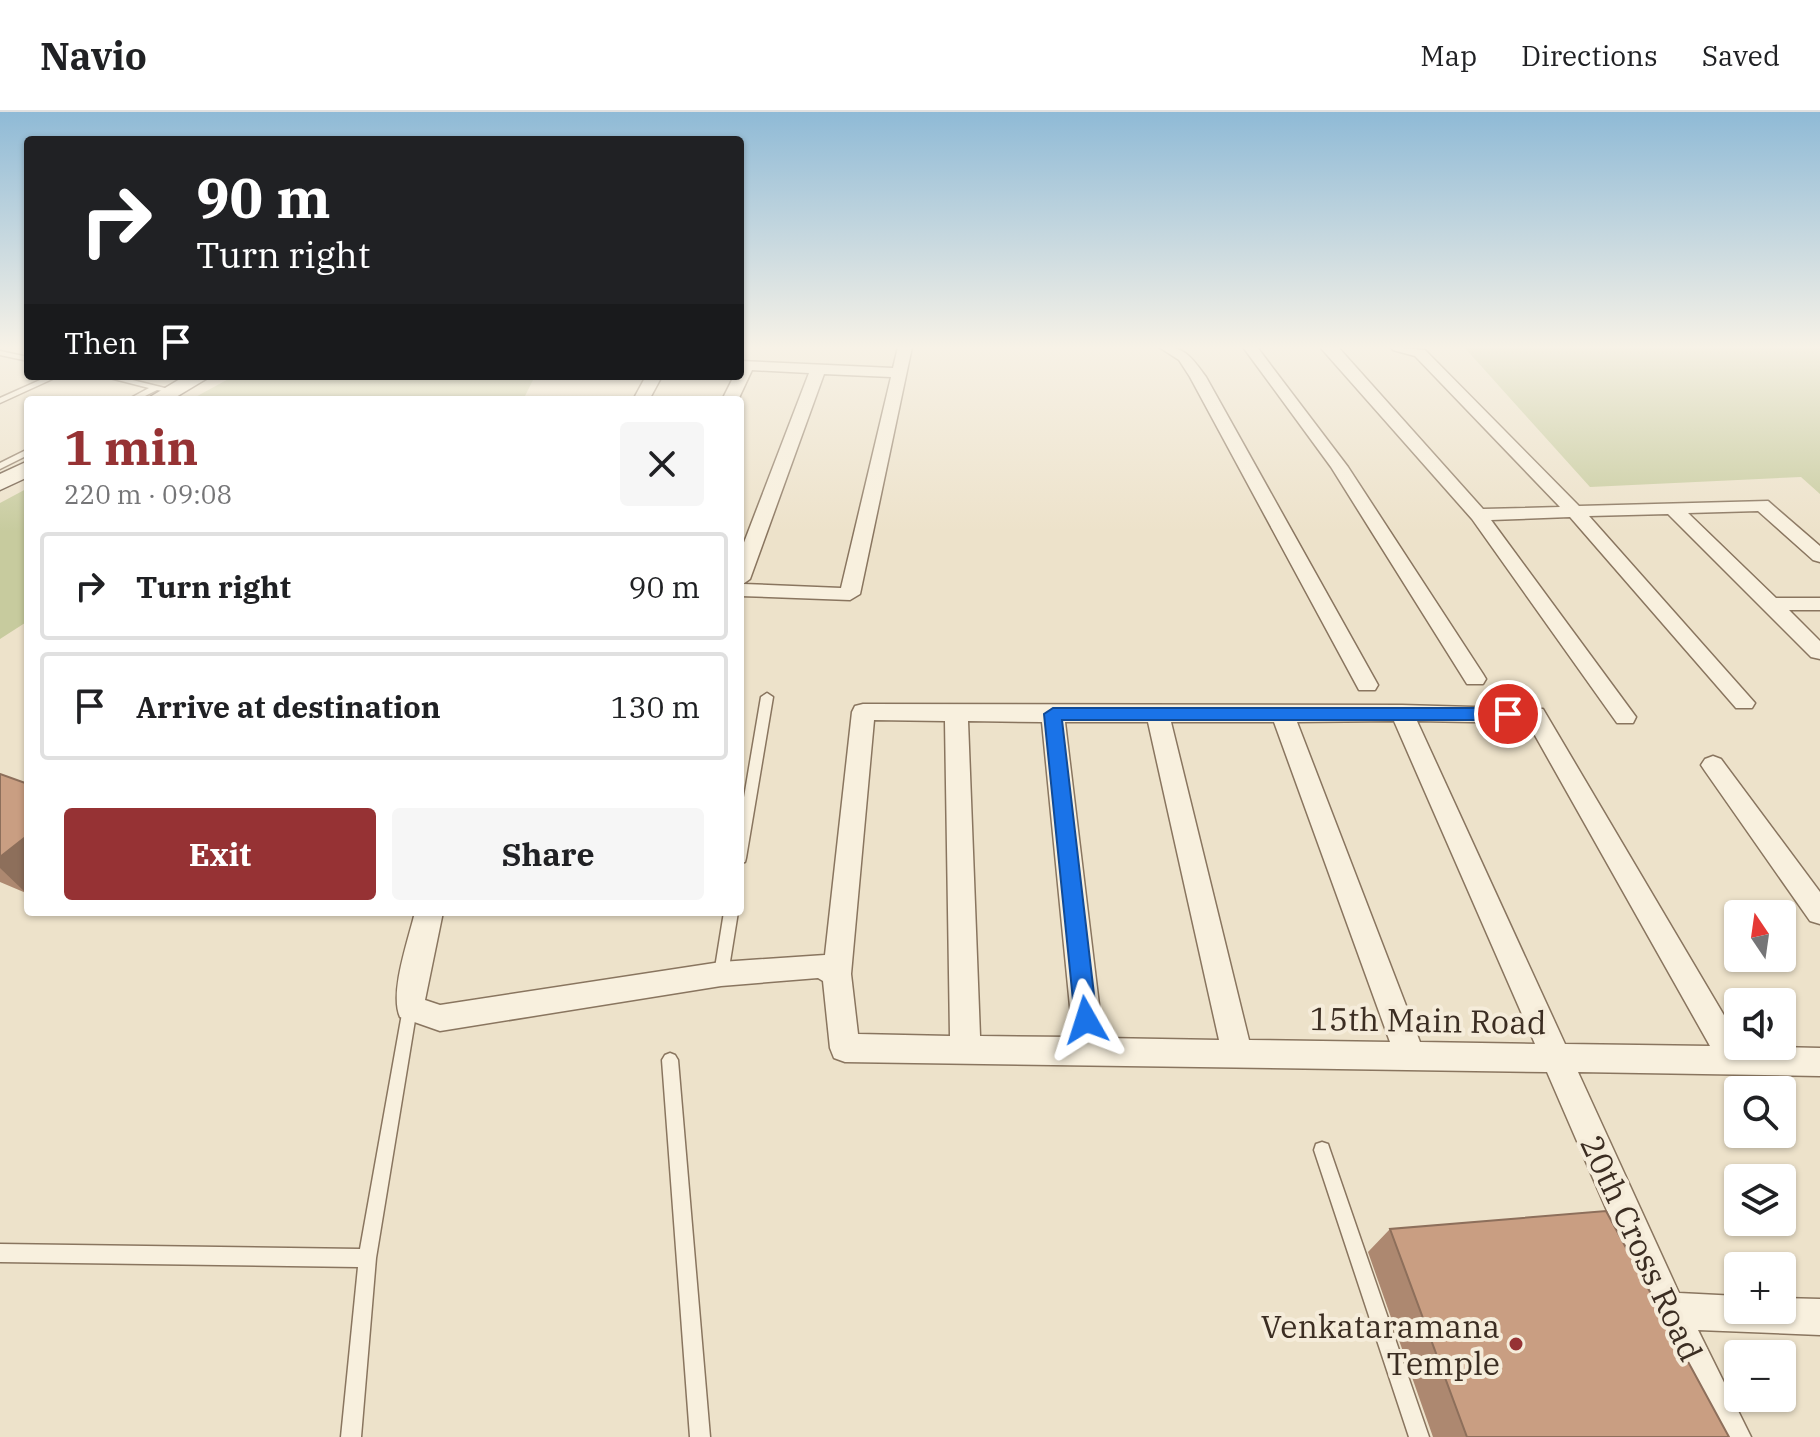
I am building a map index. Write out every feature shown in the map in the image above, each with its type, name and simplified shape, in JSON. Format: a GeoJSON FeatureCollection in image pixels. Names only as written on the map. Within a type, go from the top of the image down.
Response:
{"type":"FeatureCollection","features":[{"type":"Feature","properties":{"kind":"main road"},"geometry":{"type":"LineString","coordinates":[[0,483],[24,470]]}},
{"type":"Feature","properties":{"kind":"street"},"geometry":{"type":"LineString","coordinates":[[744,568],[803,409]]}},
{"type":"Feature","properties":{"kind":"street"},"geometry":{"type":"LineString","coordinates":[[744,590],[850,594],[891,409]]}},
{"type":"Feature","properties":{"kind":"street"},"geometry":{"type":"LineString","coordinates":[[1215,409],[1367,685]]}},
{"type":"Feature","properties":{"kind":"street"},"geometry":{"type":"LineString","coordinates":[[1297,409],[1382,533],[1475,679]]}},
{"type":"Feature","properties":{"kind":"street"},"geometry":{"type":"LineString","coordinates":[[1387,409],[1478,515],[1625,717]]}},
{"type":"Feature","properties":{"kind":"street"},"geometry":{"type":"LineString","coordinates":[[1474,409],[1574,511],[1744,703]]}},
{"type":"Feature","properties":{"kind":"street"},"geometry":{"type":"LineString","coordinates":[[1478,515],[1762,505],[1820,556]]}},
{"type":"Feature","properties":{"kind":"street"},"geometry":{"type":"LineString","coordinates":[[1673,508],[1819,652]]}},
{"type":"Feature","properties":{"kind":"street"},"geometry":{"type":"LineString","coordinates":[[1773,604],[1820,604]]}},
{"type":"Feature","properties":{"kind":"street"},"geometry":{"type":"LineString","coordinates":[[428,916],[410,1008],[440,1018],[721,974],[821,966],[837,974],[863,712],[1535,715],[1724,1043]]}},
{"type":"Feature","properties":{"kind":"street"},"geometry":{"type":"LineString","coordinates":[[956,713],[965,1049]]}},
{"type":"Feature","properties":{"kind":"street","name":"20th Cross Road"},"geometry":{"type":"LineString","coordinates":[[1402,713],[1669,1311],[1732,1437]]}},
{"type":"Feature","properties":{"kind":"street"},"geometry":{"type":"LineString","coordinates":[[1053,714],[1089,1051]]}},
{"type":"Feature","properties":{"kind":"street"},"geometry":{"type":"LineString","coordinates":[[1158,714],[1237,1053]]}},
{"type":"Feature","properties":{"kind":"street"},"geometry":{"type":"LineString","coordinates":[[1283,714],[1410,1055]]}},
{"type":"Feature","properties":{"kind":"street"},"geometry":{"type":"LineString","coordinates":[[1713,765],[1820,913]]}},
{"type":"Feature","properties":{"kind":"street","name":"15th Main Road"},"geometry":{"type":"LineString","coordinates":[[837,974],[845,1048],[1724,1060]]}},
{"type":"Feature","properties":{"kind":"street","name":"15th Main Road"},"geometry":{"type":"LineString","coordinates":[[1734,1060],[1820,1062]]}},
{"type":"Feature","properties":{"kind":"street"},"geometry":{"type":"LineString","coordinates":[[1669,1311],[1820,1317]]}},
{"type":"Feature","properties":{"kind":"lane"},"geometry":{"type":"LineString","coordinates":[[0,466],[24,454]]}},
{"type":"Feature","properties":{"kind":"lane"},"geometry":{"type":"LineString","coordinates":[[744,834],[767,697]]}},
{"type":"Feature","properties":{"kind":"lane"},"geometry":{"type":"LineString","coordinates":[[721,974],[730,916]]}},
{"type":"Feature","properties":{"kind":"lane"},"geometry":{"type":"LineString","coordinates":[[351,1437],[367,1258],[410,1008]]}},
{"type":"Feature","properties":{"kind":"lane"},"geometry":{"type":"LineString","coordinates":[[670,1060],[700,1437]]}},
{"type":"Feature","properties":{"kind":"lane"},"geometry":{"type":"LineString","coordinates":[[1322,1150],[1419,1437]]}},
{"type":"Feature","properties":{"kind":"lane"},"geometry":{"type":"LineString","coordinates":[[0,1253],[367,1258]]}},
{"type":"Feature","properties":{"kind":"green space"},"geometry":{"type":"Polygon","coordinates":[[[1520,409],[1820,409],[1820,494],[1801,477],[1590,487],[1520,409]]]}},
{"type":"Feature","properties":{"kind":"green space"},"geometry":{"type":"Polygon","coordinates":[[[24,490],[24,624],[0,639],[0,503],[24,490]]]}},
{"type":"Feature","properties":{"kind":"building"},"geometry":{"type":"Polygon","coordinates":[[[0,774],[24,783],[24,838],[0,857],[0,774]]]}},
{"type":"Feature","properties":{"kind":"building","name":"Venkataramana Temple"},"geometry":{"type":"Polygon","coordinates":[[[1606,1211],[1729,1437],[1467,1437],[1390,1229],[1606,1211]]]}},
{"type":"Feature","properties":{"kind":"place","name":"Venkataramana Temple"},"geometry":{"type":"Point","coordinates":[1516,1344]}},
{"type":"Feature","properties":{"kind":"route"},"geometry":{"type":"LineString","coordinates":[[1086,1020],[1053,714],[1508,714]]}}]}
